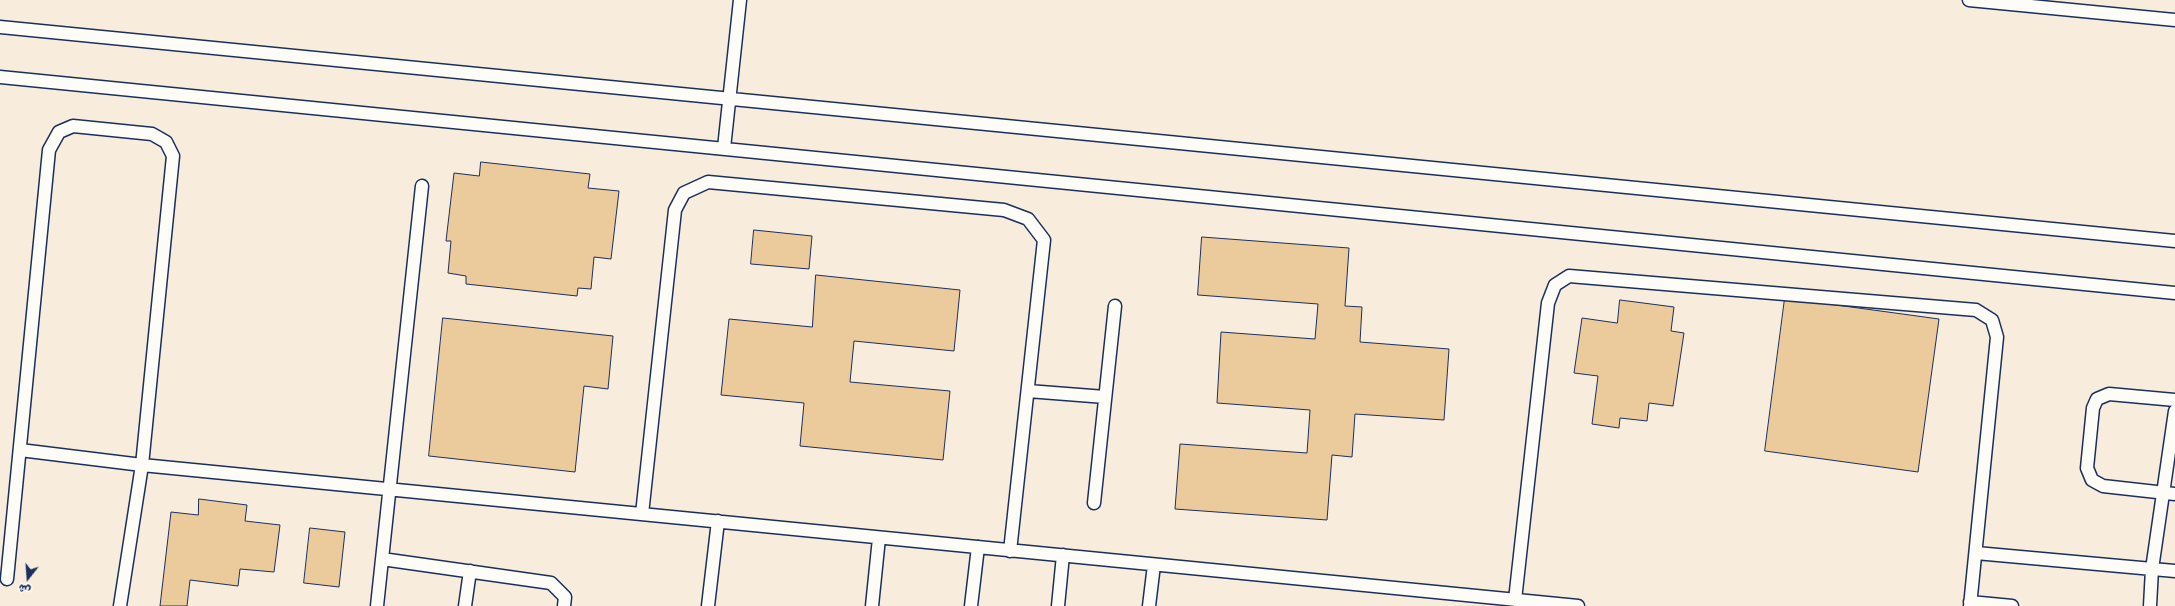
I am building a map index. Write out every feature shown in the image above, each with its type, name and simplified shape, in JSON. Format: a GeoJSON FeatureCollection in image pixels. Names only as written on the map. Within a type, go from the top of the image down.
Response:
{"type":"FeatureCollection","features":[{"type":"Feature","properties":{"kind":"lane"},"geometry":{"type":"LineString","coordinates":[[724,148],[740,0]]}},
{"type":"Feature","properties":{"kind":"lane"},"geometry":{"type":"LineString","coordinates":[[1969,0],[2175,20]]}},
{"type":"Feature","properties":{"kind":"lane"},"geometry":{"type":"LineString","coordinates":[[0,27],[2175,241]]}},
{"type":"Feature","properties":{"kind":"lane"},"geometry":{"type":"LineString","coordinates":[[0,77],[2175,293]]}},
{"type":"Feature","properties":{"kind":"lane"},"geometry":{"type":"LineString","coordinates":[[8,578],[49,150],[59,132],[73,126],[152,134],[166,142],[173,156],[142,465],[120,606]]}},
{"type":"Feature","properties":{"kind":"lane"},"geometry":{"type":"LineString","coordinates":[[642,514],[675,210],[684,193],[708,182],[1004,210],[1028,219],[1044,240],[1010,551]]}},
{"type":"Feature","properties":{"kind":"lane"},"geometry":{"type":"LineString","coordinates":[[377,606],[422,186]]}},
{"type":"Feature","properties":{"kind":"lane"},"geometry":{"type":"LineString","coordinates":[[1515,600],[1548,303],[1555,285],[1570,276],[1976,310],[1992,320],[1996,337],[1970,604],[2012,606]]}},
{"type":"Feature","properties":{"kind":"lane"},"geometry":{"type":"LineString","coordinates":[[1094,503],[1114,306]]}},
{"type":"Feature","properties":{"kind":"lane"},"geometry":{"type":"LineString","coordinates":[[1028,391],[1105,397]]}},
{"type":"Feature","properties":{"kind":"lane"},"geometry":{"type":"LineString","coordinates":[[2169,494],[2103,486],[2092,480],[2087,468],[2093,408],[2097,399],[2109,394],[2175,400]]}},
{"type":"Feature","properties":{"kind":"lane"},"geometry":{"type":"LineString","coordinates":[[2150,606],[2152,569],[2169,494],[2175,410]]}},
{"type":"Feature","properties":{"kind":"lane"},"geometry":{"type":"LineString","coordinates":[[20,450],[142,465],[390,490],[1578,606]]}},
{"type":"Feature","properties":{"kind":"lane"},"geometry":{"type":"LineString","coordinates":[[708,606],[718,522]]}},
{"type":"Feature","properties":{"kind":"lane"},"geometry":{"type":"LineString","coordinates":[[872,606],[880,538]]}},
{"type":"Feature","properties":{"kind":"lane"},"geometry":{"type":"LineString","coordinates":[[971,606],[978,547]]}},
{"type":"Feature","properties":{"kind":"lane"},"geometry":{"type":"LineString","coordinates":[[1976,553],[2175,571]]}},
{"type":"Feature","properties":{"kind":"lane"},"geometry":{"type":"LineString","coordinates":[[1058,606],[1063,555]]}},
{"type":"Feature","properties":{"kind":"lane"},"geometry":{"type":"LineString","coordinates":[[382,559],[551,583],[565,597],[564,606]]}},
{"type":"Feature","properties":{"kind":"lane"},"geometry":{"type":"LineString","coordinates":[[1149,606],[1154,565]]}},
{"type":"Feature","properties":{"kind":"lane"},"geometry":{"type":"LineString","coordinates":[[465,606],[470,571]]}},
{"type":"Feature","properties":{"kind":"building"},"geometry":{"type":"Polygon","coordinates":[[[481,162],[590,174],[588,188],[619,191],[611,259],[594,257],[591,289],[578,288],[577,296],[466,284],[466,276],[448,273],[451,241],[446,241],[454,173],[479,176],[481,162]]]}},
{"type":"Feature","properties":{"kind":"building"},"geometry":{"type":"Polygon","coordinates":[[[754,230],[812,236],[809,269],[751,264],[754,230]]]}},
{"type":"Feature","properties":{"kind":"building"},"geometry":{"type":"Polygon","coordinates":[[[1202,237],[1349,248],[1345,306],[1362,307],[1360,342],[1449,349],[1444,420],[1355,414],[1352,457],[1332,455],[1327,520],[1175,509],[1180,444],[1307,453],[1310,410],[1217,403],[1221,332],[1315,339],[1318,304],[1198,295],[1202,237]]]}},
{"type":"Feature","properties":{"kind":"building"},"geometry":{"type":"Polygon","coordinates":[[[816,275],[960,290],[954,351],[854,341],[850,382],[950,391],[943,460],[800,446],[804,403],[721,395],[729,319],[812,327],[816,275]]]}},
{"type":"Feature","properties":{"kind":"building"},"geometry":{"type":"Polygon","coordinates":[[[1785,298],[1939,319],[1918,472],[1765,451],[1785,298]]]}},
{"type":"Feature","properties":{"kind":"building"},"geometry":{"type":"Polygon","coordinates":[[[1620,300],[1674,307],[1671,331],[1684,333],[1673,406],[1649,403],[1647,421],[1620,418],[1619,428],[1592,424],[1598,376],[1574,373],[1582,318],[1617,323],[1620,300]]]}},
{"type":"Feature","properties":{"kind":"building"},"geometry":{"type":"Polygon","coordinates":[[[443,318],[613,336],[608,389],[584,386],[575,472],[429,456],[443,318]]]}},
{"type":"Feature","properties":{"kind":"building"},"geometry":{"type":"Polygon","coordinates":[[[199,499],[247,505],[245,521],[280,525],[274,572],[240,569],[238,586],[190,580],[187,606],[160,606],[171,512],[198,515],[199,499]]]}},
{"type":"Feature","properties":{"kind":"building"},"geometry":{"type":"Polygon","coordinates":[[[310,528],[345,532],[339,587],[304,583],[310,528]]]}}]}
